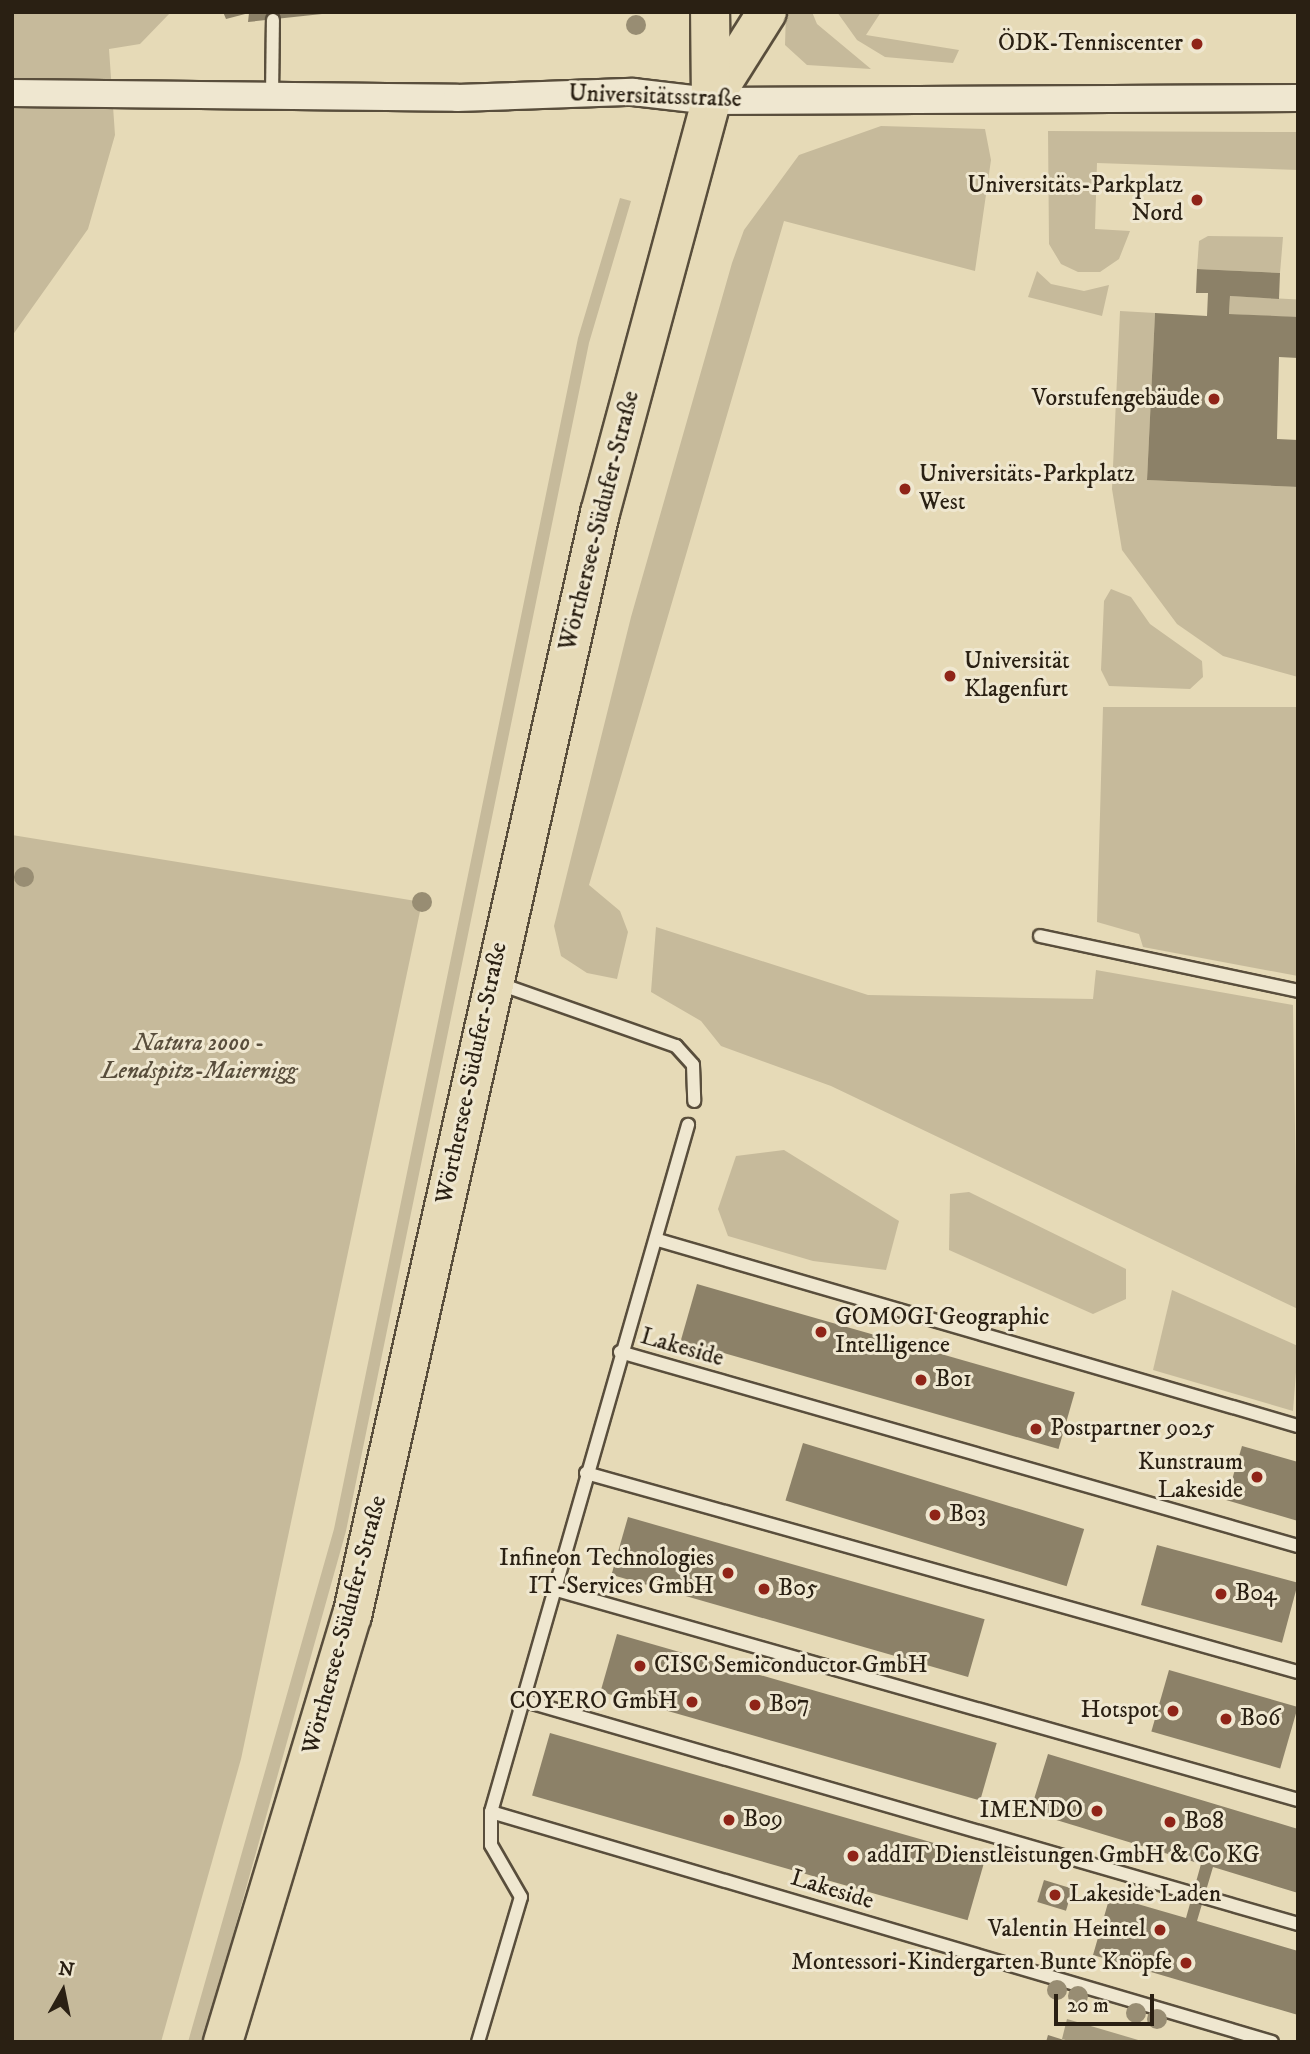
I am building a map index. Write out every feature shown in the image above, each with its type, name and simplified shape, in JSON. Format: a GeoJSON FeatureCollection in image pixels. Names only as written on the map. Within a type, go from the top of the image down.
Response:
{"type":"FeatureCollection","features":[{"type":"Feature","properties":{"kind":"main road","name":"Wörthersee-Südufer-Straße"},"geometry":{"type":"LineString","coordinates":[[223,2042],[352,1616],[491,981],[600,513],[711,101],[710,12]]}},
{"type":"Feature","properties":{"kind":"main road","name":"Wörthersee-Südufer-Straße"},"geometry":{"type":"LineString","coordinates":[[711,101],[767,12]]}},
{"type":"Feature","properties":{"kind":"street","name":"Universitätsstraße"},"geometry":{"type":"LineString","coordinates":[[12,93],[272,97],[634,92],[711,101],[1298,98]]}},
{"type":"Feature","properties":{"kind":"lane"},"geometry":{"type":"LineString","coordinates":[[272,97],[273,20]]}},
{"type":"Feature","properties":{"kind":"lane"},"geometry":{"type":"LineString","coordinates":[[1040,936],[1298,991]]}},
{"type":"Feature","properties":{"kind":"lane"},"geometry":{"type":"LineString","coordinates":[[491,981],[676,1046],[694,1065],[694,1101]]}},
{"type":"Feature","properties":{"kind":"lane","name":"Lakeside"},"geometry":{"type":"LineString","coordinates":[[688,1125],[658,1240],[637,1310],[620,1352],[491,1812],[1272,2042]]}},
{"type":"Feature","properties":{"kind":"lane"},"geometry":{"type":"LineString","coordinates":[[658,1240],[1298,1426]]}},
{"type":"Feature","properties":{"kind":"lane","name":"Lakeside"},"geometry":{"type":"LineString","coordinates":[[620,1352],[1298,1546]]}},
{"type":"Feature","properties":{"kind":"lane"},"geometry":{"type":"LineString","coordinates":[[586,1473],[1298,1672]]}},
{"type":"Feature","properties":{"kind":"lane"},"geometry":{"type":"LineString","coordinates":[[553,1589],[1298,1800]]}},
{"type":"Feature","properties":{"kind":"lane"},"geometry":{"type":"LineString","coordinates":[[522,1700],[1298,1924]]}},
{"type":"Feature","properties":{"kind":"lane"},"geometry":{"type":"LineString","coordinates":[[478,2042],[521,1897],[491,1845],[491,1812]]}},
{"type":"Feature","properties":{"kind":"green space"},"geometry":{"type":"Polygon","coordinates":[[[12,12],[171,12],[140,44],[109,49],[115,135],[88,229],[12,336],[12,12]]]}},
{"type":"Feature","properties":{"kind":"green space"},"geometry":{"type":"Polygon","coordinates":[[[786,12],[812,12],[817,24],[871,69],[807,65],[785,45],[786,12]]]}},
{"type":"Feature","properties":{"kind":"green space"},"geometry":{"type":"Polygon","coordinates":[[[837,12],[881,12],[866,35],[959,50],[953,63],[885,57],[857,40],[837,12]]]}},
{"type":"Feature","properties":{"kind":"green space"},"geometry":{"type":"Polygon","coordinates":[[[881,126],[985,129],[991,160],[975,271],[784,221],[589,885],[620,911],[628,932],[617,979],[587,973],[561,956],[554,926],[631,617],[732,263],[744,230],[799,155],[881,126]]]}},
{"type":"Feature","properties":{"kind":"green space"},"geometry":{"type":"Polygon","coordinates":[[[1048,131],[1298,132],[1298,170],[1097,163],[1095,229],[1130,231],[1119,259],[1100,272],[1078,272],[1061,264],[1049,244],[1048,131]]]}},
{"type":"Feature","properties":{"kind":"green space"},"geometry":{"type":"Polygon","coordinates":[[[620,198],[631,201],[589,343],[346,1531],[203,2042],[188,2042],[334,1529],[578,338],[620,198]]]}},
{"type":"Feature","properties":{"kind":"green space"},"geometry":{"type":"Polygon","coordinates":[[[1208,236],[1283,237],[1280,273],[1197,269],[1199,241],[1208,236]]]}},
{"type":"Feature","properties":{"kind":"green space"},"geometry":{"type":"Polygon","coordinates":[[[1037,271],[1051,284],[1084,291],[1109,285],[1102,316],[1028,297],[1037,271]]]}},
{"type":"Feature","properties":{"kind":"green space"},"geometry":{"type":"Polygon","coordinates":[[[1230,296],[1298,300],[1297,318],[1229,314],[1230,296]]]}},
{"type":"Feature","properties":{"kind":"green space"},"geometry":{"type":"Polygon","coordinates":[[[1120,311],[1155,313],[1147,480],[1298,487],[1298,677],[1223,656],[1177,624],[1122,550],[1112,489],[1120,311]]]}},
{"type":"Feature","properties":{"kind":"green space"},"geometry":{"type":"Polygon","coordinates":[[[1111,589],[1131,597],[1150,624],[1202,661],[1203,677],[1190,689],[1109,686],[1101,670],[1104,601],[1111,589]]]}},
{"type":"Feature","properties":{"kind":"green space"},"geometry":{"type":"Polygon","coordinates":[[[1103,707],[1298,707],[1298,976],[1143,947],[1139,934],[1097,922],[1103,707]]]}},
{"type":"Feature","properties":{"kind":"green space","name":"Natura 2000 - Lendspitz-Maiernigg"},"geometry":{"type":"Polygon","coordinates":[[[12,835],[422,902],[241,1759],[161,2042],[12,2042],[12,835]]]}},
{"type":"Feature","properties":{"kind":"green space"},"geometry":{"type":"Polygon","coordinates":[[[656,927],[868,995],[1093,999],[1096,970],[1293,1005],[1298,1309],[831,1086],[721,1046],[701,1021],[651,992],[656,927]]]}},
{"type":"Feature","properties":{"kind":"green space"},"geometry":{"type":"Polygon","coordinates":[[[784,1150],[899,1221],[886,1270],[813,1261],[728,1236],[718,1209],[736,1156],[784,1150]]]}},
{"type":"Feature","properties":{"kind":"green space"},"geometry":{"type":"Polygon","coordinates":[[[969,1192],[1126,1269],[1126,1299],[1093,1314],[949,1250],[950,1194],[969,1192]]]}},
{"type":"Feature","properties":{"kind":"green space"},"geometry":{"type":"Polygon","coordinates":[[[1172,1290],[1298,1346],[1293,1411],[1153,1370],[1172,1290]]]}},
{"type":"Feature","properties":{"kind":"shaded area"},"geometry":{"type":"Polygon","coordinates":[[[1067,2019],[1145,2042],[1072,2042],[1062,2039],[1067,2019]]]}},
{"type":"Feature","properties":{"kind":"building"},"geometry":{"type":"Polygon","coordinates":[[[223,12],[322,14],[248,22],[249,13],[226,19],[223,12]]]}},
{"type":"Feature","properties":{"kind":"building","name":"ÖDK-Tenniscenter"},"geometry":{"type":"Polygon","coordinates":[[[1189,40],[1204,40],[1204,48],[1189,48],[1189,40]]]}},
{"type":"Feature","properties":{"kind":"building","name":"Vorstufengebäude"},"geometry":{"type":"Polygon","coordinates":[[[1197,269],[1280,273],[1279,299],[1230,296],[1229,314],[1298,317],[1298,358],[1279,357],[1277,439],[1298,440],[1298,487],[1147,480],[1155,313],[1207,316],[1208,293],[1196,293],[1197,269]]]}},
{"type":"Feature","properties":{"kind":"building","name":"B01"},"geometry":{"type":"Polygon","coordinates":[[[697,1284],[1075,1392],[1059,1449],[681,1341],[697,1284]]]}},
{"type":"Feature","properties":{"kind":"building","name":"B03"},"geometry":{"type":"Polygon","coordinates":[[[803,1443],[1084,1529],[1067,1586],[785,1500],[803,1443]]]}},
{"type":"Feature","properties":{"kind":"building"},"geometry":{"type":"Polygon","coordinates":[[[1242,1446],[1298,1462],[1298,1521],[1226,1500],[1242,1446]]]}},
{"type":"Feature","properties":{"kind":"building","name":"B05"},"geometry":{"type":"Polygon","coordinates":[[[628,1517],[985,1619],[968,1677],[611,1575],[628,1517]]]}},
{"type":"Feature","properties":{"kind":"building","name":"B04"},"geometry":{"type":"Polygon","coordinates":[[[1157,1545],[1298,1583],[1282,1643],[1141,1605],[1157,1545]]]}},
{"type":"Feature","properties":{"kind":"building","name":"B07"},"geometry":{"type":"Polygon","coordinates":[[[617,1634],[997,1743],[980,1801],[600,1692],[617,1634]]]}},
{"type":"Feature","properties":{"kind":"building","name":"B06"},"geometry":{"type":"Polygon","coordinates":[[[1169,1670],[1298,1707],[1280,1768],[1151,1732],[1169,1670]]]}},
{"type":"Feature","properties":{"kind":"building","name":"B09"},"geometry":{"type":"Polygon","coordinates":[[[550,1733],[985,1858],[968,1920],[532,1795],[550,1733]]]}},
{"type":"Feature","properties":{"kind":"building"},"geometry":{"type":"Polygon","coordinates":[[[1048,1754],[1298,1829],[1298,1893],[1213,1867],[1197,1921],[1298,1951],[1298,2015],[1093,1955],[1110,1896],[1186,1918],[1201,1864],[1030,1812],[1048,1754]]]}},
{"type":"Feature","properties":{"kind":"building","name":"Lakeside Laden"},"geometry":{"type":"Polygon","coordinates":[[[1044,1880],[1073,1889],[1066,1911],[1037,1902],[1044,1880]]]}},
{"type":"Feature","properties":{"kind":"building"},"geometry":{"type":"Polygon","coordinates":[[[1048,2035],[1067,2041],[1067,2042],[1046,2042],[1048,2035]]]}},
{"type":"Feature","properties":{"kind":"place","name":"ÖDK-Tenniscenter"},"geometry":{"type":"Point","coordinates":[1197,44]}},
{"type":"Feature","properties":{"kind":"place","name":"Universitäts-Parkplatz Nord"},"geometry":{"type":"Point","coordinates":[1197,200]}},
{"type":"Feature","properties":{"kind":"place","name":"Vorstufengebäude"},"geometry":{"type":"Point","coordinates":[1214,399]}},
{"type":"Feature","properties":{"kind":"place","name":"Universitäts-Parkplatz West"},"geometry":{"type":"Point","coordinates":[905,489]}},
{"type":"Feature","properties":{"kind":"place","name":"Universität Klagenfurt"},"geometry":{"type":"Point","coordinates":[950,676]}},
{"type":"Feature","properties":{"kind":"place","name":"GOMOGI Geographic Intelligence"},"geometry":{"type":"Point","coordinates":[821,1332]}},
{"type":"Feature","properties":{"kind":"place","name":"B01"},"geometry":{"type":"Point","coordinates":[921,1380]}},
{"type":"Feature","properties":{"kind":"place","name":"Postpartner 9025"},"geometry":{"type":"Point","coordinates":[1036,1429]}},
{"type":"Feature","properties":{"kind":"place","name":"Kunstraum Lakeside"},"geometry":{"type":"Point","coordinates":[1257,1477]}},
{"type":"Feature","properties":{"kind":"place","name":"B03"},"geometry":{"type":"Point","coordinates":[935,1515]}},
{"type":"Feature","properties":{"kind":"place","name":"Infineon Technologies IT-Services GmbH"},"geometry":{"type":"Point","coordinates":[728,1573]}},
{"type":"Feature","properties":{"kind":"place","name":"B05"},"geometry":{"type":"Point","coordinates":[764,1589]}},
{"type":"Feature","properties":{"kind":"place","name":"B04"},"geometry":{"type":"Point","coordinates":[1221,1594]}},
{"type":"Feature","properties":{"kind":"place","name":"CISC Semiconductor GmbH"},"geometry":{"type":"Point","coordinates":[640,1666]}},
{"type":"Feature","properties":{"kind":"place","name":"COYERO GmbH"},"geometry":{"type":"Point","coordinates":[692,1702]}},
{"type":"Feature","properties":{"kind":"place","name":"B07"},"geometry":{"type":"Point","coordinates":[755,1705]}},
{"type":"Feature","properties":{"kind":"place","name":"Hotspot"},"geometry":{"type":"Point","coordinates":[1173,1711]}},
{"type":"Feature","properties":{"kind":"place","name":"B06"},"geometry":{"type":"Point","coordinates":[1226,1719]}},
{"type":"Feature","properties":{"kind":"place","name":"IMENDO"},"geometry":{"type":"Point","coordinates":[1097,1811]}},
{"type":"Feature","properties":{"kind":"place","name":"B09"},"geometry":{"type":"Point","coordinates":[729,1820]}},
{"type":"Feature","properties":{"kind":"place","name":"B08"},"geometry":{"type":"Point","coordinates":[1170,1822]}},
{"type":"Feature","properties":{"kind":"place","name":"addIT Dienstleistungen GmbH & Co KG"},"geometry":{"type":"Point","coordinates":[853,1856]}},
{"type":"Feature","properties":{"kind":"place","name":"Lakeside Laden"},"geometry":{"type":"Point","coordinates":[1055,1895]}},
{"type":"Feature","properties":{"kind":"place","name":"Valentin Heintel"},"geometry":{"type":"Point","coordinates":[1160,1930]}},
{"type":"Feature","properties":{"kind":"place","name":"Montessori-Kindergarten Bunte Knöpfe"},"geometry":{"type":"Point","coordinates":[1186,1963]}}]}
